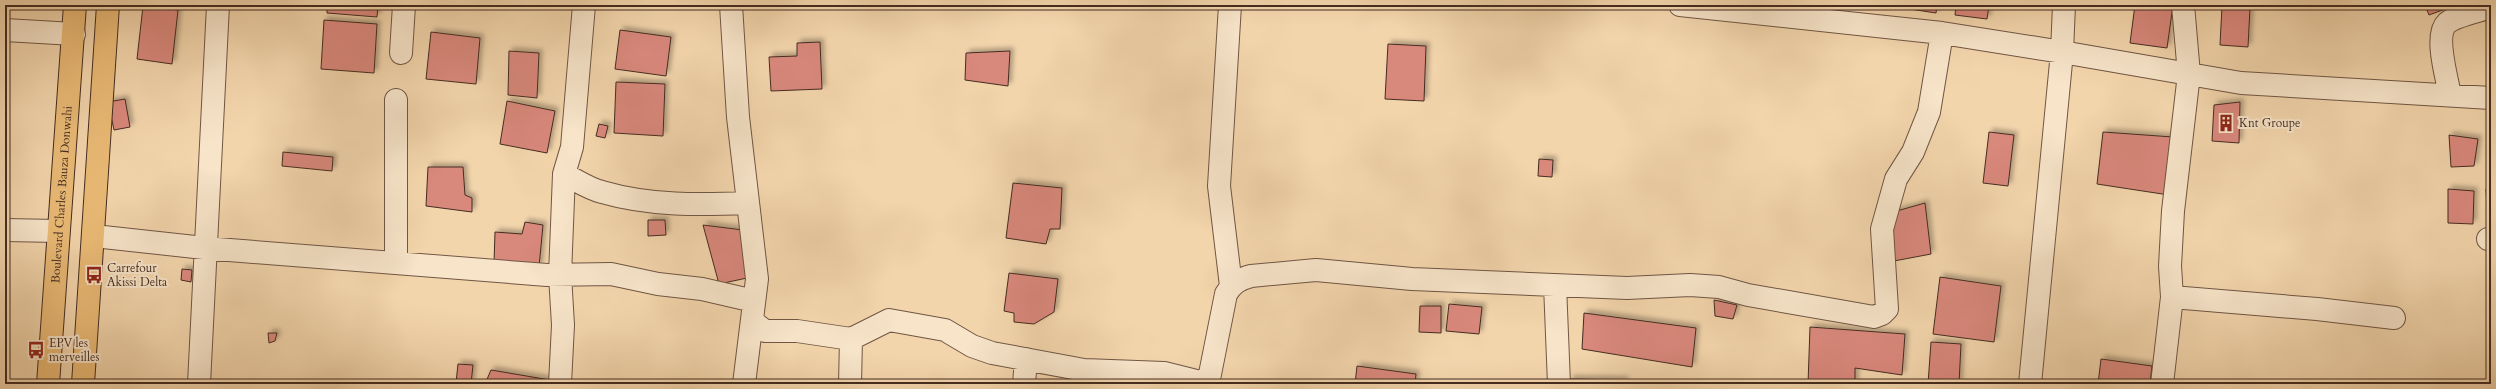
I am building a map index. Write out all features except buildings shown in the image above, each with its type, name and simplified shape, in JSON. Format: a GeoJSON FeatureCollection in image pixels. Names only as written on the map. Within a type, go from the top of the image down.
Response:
{"type":"FeatureCollection","features":[{"type":"Feature","properties":{"kind":"main road","name":"Boulevard Charles Bauza Donwahi"},"geometry":{"type":"LineString","coordinates":[[48,384],[75,5]]}},
{"type":"Feature","properties":{"kind":"main road"},"geometry":{"type":"LineString","coordinates":[[83,384],[94,236],[108,5]]}},
{"type":"Feature","properties":{"kind":"street"},"geometry":{"type":"LineString","coordinates":[[198,384],[218,5]]}},
{"type":"Feature","properties":{"kind":"street"},"geometry":{"type":"LineString","coordinates":[[401,52],[404,5]]}},
{"type":"Feature","properties":{"kind":"street"},"geometry":{"type":"LineString","coordinates":[[560,384],[563,325],[560,275],[564,174],[572,147],[584,5]]}},
{"type":"Feature","properties":{"kind":"street"},"geometry":{"type":"LineString","coordinates":[[731,5],[738,117],[757,279],[744,384]]}},
{"type":"Feature","properties":{"kind":"street"},"geometry":{"type":"LineString","coordinates":[[1230,5],[1219,186],[1231,286]]}},
{"type":"Feature","properties":{"kind":"street"},"geometry":{"type":"LineString","coordinates":[[1680,5],[1942,33],[2241,83],[2491,98]]}},
{"type":"Feature","properties":{"kind":"street"},"geometry":{"type":"LineString","coordinates":[[2030,384],[2062,52],[2064,5]]}},
{"type":"Feature","properties":{"kind":"street"},"geometry":{"type":"LineString","coordinates":[[2162,384],[2172,297],[2170,266],[2174,211],[2189,74],[2183,5]]}},
{"type":"Feature","properties":{"kind":"street"},"geometry":{"type":"LineString","coordinates":[[2450,95],[2440,40],[2441,30],[2448,22],[2491,7]]}},
{"type":"Feature","properties":{"kind":"street"},"geometry":{"type":"LineString","coordinates":[[5,30],[74,34]]}},
{"type":"Feature","properties":{"kind":"street"},"geometry":{"type":"LineString","coordinates":[[94,236],[204,248],[560,275],[611,274],[658,284],[702,289],[753,311],[766,331],[797,331],[851,339],[889,320],[945,330],[972,346],[992,353],[1084,370],[1164,374],[1208,384],[1226,294],[1231,286],[1242,278],[1251,276],[1316,270],[1412,279],[1627,288],[1690,285],[1719,287],[1748,295],[1874,317],[1882,314],[1887,309],[1882,229],[1896,179],[1913,152],[1929,112],[1942,33]]}},
{"type":"Feature","properties":{"kind":"street"},"geometry":{"type":"LineString","coordinates":[[396,100],[396,262]]}},
{"type":"Feature","properties":{"kind":"street"},"geometry":{"type":"LineString","coordinates":[[564,174],[602,192],[645,200],[688,205],[748,203]]}},
{"type":"Feature","properties":{"kind":"street"},"geometry":{"type":"LineString","coordinates":[[5,230],[58,231]]}},
{"type":"Feature","properties":{"kind":"street"},"geometry":{"type":"LineString","coordinates":[[1555,285],[1559,384]]}},
{"type":"Feature","properties":{"kind":"street"},"geometry":{"type":"LineString","coordinates":[[2172,297],[2317,309],[2394,318]]}},
{"type":"Feature","properties":{"kind":"street"},"geometry":{"type":"LineString","coordinates":[[850,384],[851,339]]}},
{"type":"Feature","properties":{"kind":"street"},"geometry":{"type":"LineString","coordinates":[[1024,384],[1026,359]]}},
{"type":"Feature","properties":{"kind":"place","name":"Knt Groupe"},"geometry":{"type":"Point","coordinates":[2226,123]}},
{"type":"Feature","properties":{"kind":"place","name":"Carrefour Akissi Delta"},"geometry":{"type":"Point","coordinates":[94,275]}},
{"type":"Feature","properties":{"kind":"place","name":"EPV les merveilles"},"geometry":{"type":"Point","coordinates":[36,350]}}]}
